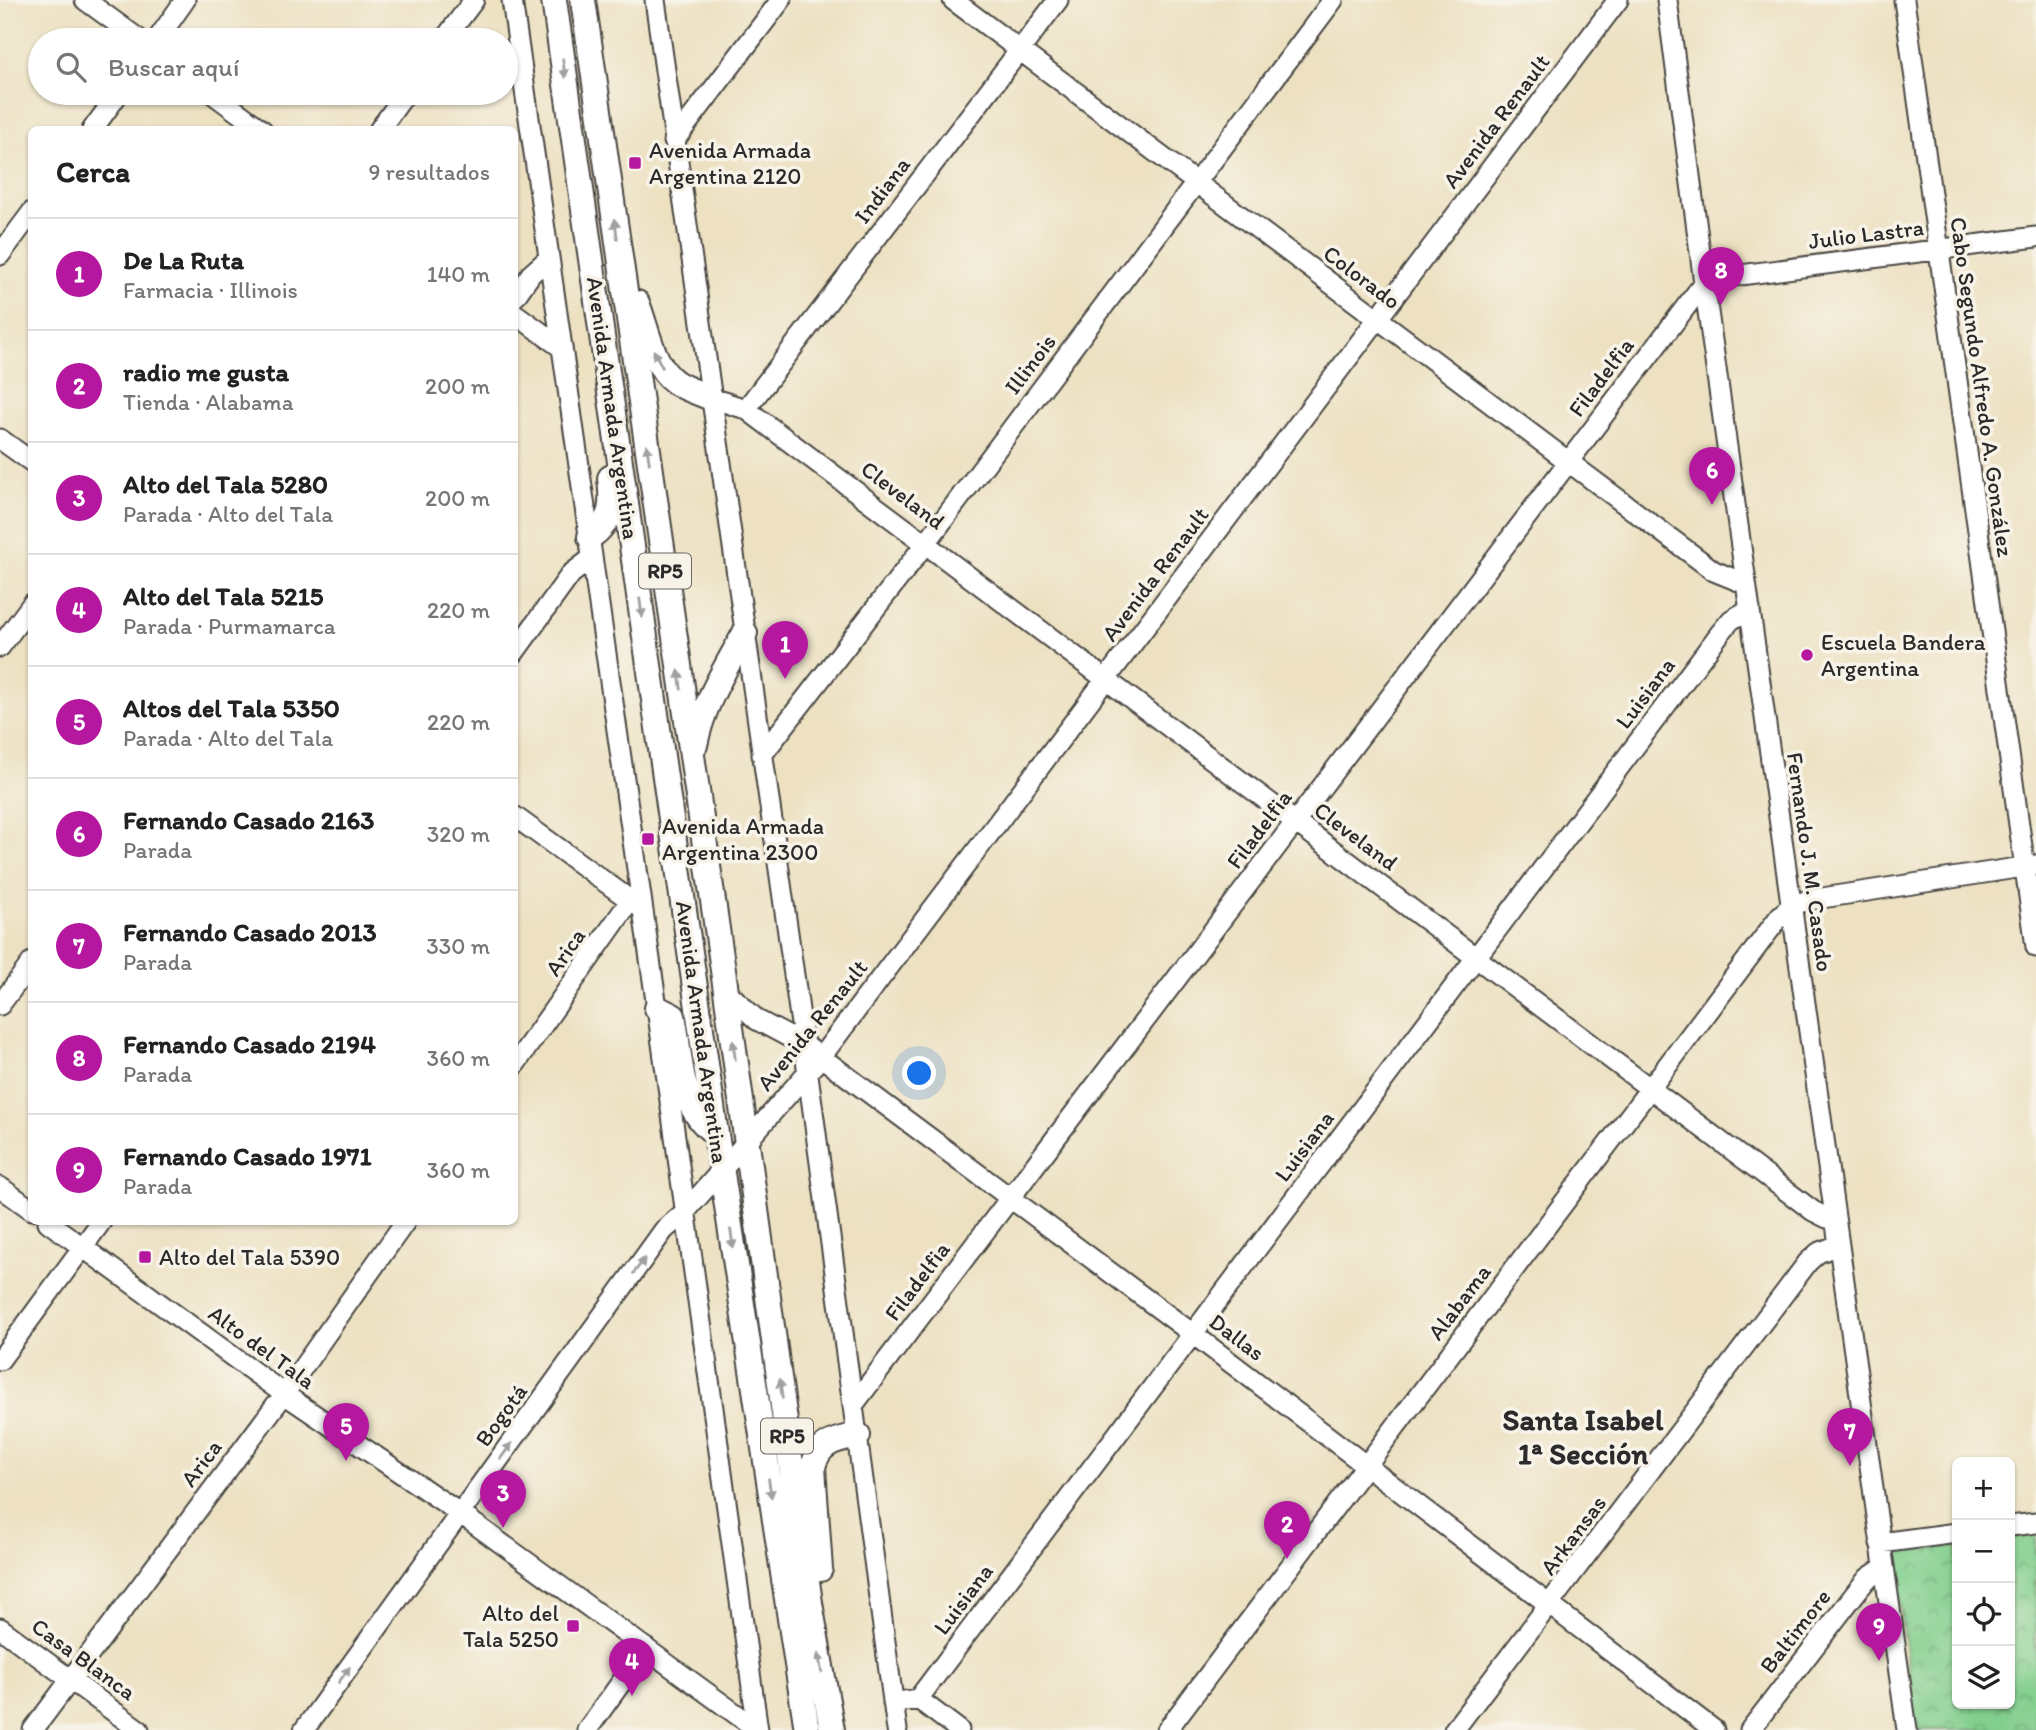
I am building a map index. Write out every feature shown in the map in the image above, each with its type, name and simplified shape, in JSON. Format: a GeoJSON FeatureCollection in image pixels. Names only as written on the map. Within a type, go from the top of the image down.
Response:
{"type":"FeatureCollection","features":[{"type":"Feature","properties":{"kind":"main road","name":"Avenida Armada Argentina"},"geometry":{"type":"LineString","coordinates":[[554,0],[716,1134],[807,1730]]}},
{"type":"Feature","properties":{"kind":"main road","name":"Avenida Armada Argentina"},"geometry":{"type":"LineString","coordinates":[[583,0],[726,991],[810,1603],[832,1730]]}},
{"type":"Feature","properties":{"kind":"main road"},"geometry":{"type":"LineString","coordinates":[[622,273],[638,304],[657,358],[665,371],[675,382],[711,398]]}},
{"type":"Feature","properties":{"kind":"main road"},"geometry":{"type":"LineString","coordinates":[[591,548],[610,513],[612,497],[600,391],[603,331]]}},
{"type":"Feature","properties":{"kind":"main road"},"geometry":{"type":"LineString","coordinates":[[692,759],[699,724],[707,703],[745,633]]}},
{"type":"Feature","properties":{"kind":"main road"},"geometry":{"type":"LineString","coordinates":[[657,1008],[673,1016],[686,1095],[696,1116],[716,1134]]}},
{"type":"Feature","properties":{"kind":"main road"},"geometry":{"type":"LineString","coordinates":[[810,1603],[821,1576],[813,1467],[820,1449],[831,1441],[858,1435]]}},
{"type":"Feature","properties":{"kind":"street"},"geometry":{"type":"LineString","coordinates":[[85,0],[124,28]]}},
{"type":"Feature","properties":{"kind":"street"},"geometry":{"type":"LineString","coordinates":[[165,28],[185,0]]}},
{"type":"Feature","properties":{"kind":"street"},"geometry":{"type":"LineString","coordinates":[[453,28],[474,0]]}},
{"type":"Feature","properties":{"kind":"street","name":"Avenida Armada Argentina"},"geometry":{"type":"LineString","coordinates":[[512,0],[516,28]]}},
{"type":"Feature","properties":{"kind":"street"},"geometry":{"type":"LineString","coordinates":[[655,0],[804,1045],[898,1730]]}},
{"type":"Feature","properties":{"kind":"street"},"geometry":{"type":"LineString","coordinates":[[674,141],[781,0]]}},
{"type":"Feature","properties":{"kind":"street","name":"Colorado"},"geometry":{"type":"LineString","coordinates":[[953,0],[1714,570],[1746,584]]}},
{"type":"Feature","properties":{"kind":"street","name":"Indiana"},"geometry":{"type":"LineString","coordinates":[[746,409],[1058,0]]}},
{"type":"Feature","properties":{"kind":"street","name":"Illinois"},"geometry":{"type":"LineString","coordinates":[[762,755],[926,543],[1333,0]]}},
{"type":"Feature","properties":{"kind":"street","name":"Avenida Renault"},"geometry":{"type":"LineString","coordinates":[[722,1171],[821,1057],[1618,0]]}},
{"type":"Feature","properties":{"kind":"street","name":"Fernando J. M. Casado"},"geometry":{"type":"LineString","coordinates":[[1667,0],[1704,284],[1907,1730]]}},
{"type":"Feature","properties":{"kind":"street","name":"Cabo Segundo Alfredo A. González"},"geometry":{"type":"LineString","coordinates":[[1903,0],[2030,865],[2036,947]]}},
{"type":"Feature","properties":{"kind":"street","name":"Avenida Armada Argentina"},"geometry":{"type":"LineString","coordinates":[[518,41],[591,548],[637,906],[657,1008],[758,1730]]}},
{"type":"Feature","properties":{"kind":"street"},"geometry":{"type":"LineString","coordinates":[[95,126],[110,105]]}},
{"type":"Feature","properties":{"kind":"street"},"geometry":{"type":"LineString","coordinates":[[228,105],[257,126]]}},
{"type":"Feature","properties":{"kind":"street"},"geometry":{"type":"LineString","coordinates":[[382,126],[397,105]]}},
{"type":"Feature","properties":{"kind":"street"},"geometry":{"type":"LineString","coordinates":[[0,255],[28,217]]}},
{"type":"Feature","properties":{"kind":"street","name":"Julio Lastra"},"geometry":{"type":"LineString","coordinates":[[1704,284],[1725,277],[2036,237]]}},
{"type":"Feature","properties":{"kind":"street"},"geometry":{"type":"LineString","coordinates":[[518,292],[531,274],[550,258]]}},
{"type":"Feature","properties":{"kind":"street","name":"Filadelfia"},"geometry":{"type":"LineString","coordinates":[[854,1405],[1704,284]]}},
{"type":"Feature","properties":{"kind":"street"},"geometry":{"type":"LineString","coordinates":[[518,316],[562,348]]}},
{"type":"Feature","properties":{"kind":"street","name":"Cleveland"},"geometry":{"type":"LineString","coordinates":[[711,398],[746,409],[1813,1211],[1827,1218],[1835,1217]]}},
{"type":"Feature","properties":{"kind":"street"},"geometry":{"type":"LineString","coordinates":[[0,439],[28,460]]}},
{"type":"Feature","properties":{"kind":"street"},"geometry":{"type":"LineString","coordinates":[[518,647],[591,548]]}},
{"type":"Feature","properties":{"kind":"street","name":"Luisiana"},"geometry":{"type":"LineString","coordinates":[[918,1699],[1721,632],[1731,620],[1750,609]]}},
{"type":"Feature","properties":{"kind":"street"},"geometry":{"type":"LineString","coordinates":[[0,648],[28,610]]}},
{"type":"Feature","properties":{"kind":"street"},"geometry":{"type":"LineString","coordinates":[[518,819],[637,906]]}},
{"type":"Feature","properties":{"kind":"street"},"geometry":{"type":"LineString","coordinates":[[1792,905],[1809,900],[2030,865]]}},
{"type":"Feature","properties":{"kind":"street","name":"Alabama"},"geometry":{"type":"LineString","coordinates":[[1167,1730],[1780,916],[1792,905]]}},
{"type":"Feature","properties":{"kind":"street","name":"Arica"},"geometry":{"type":"LineString","coordinates":[[518,1061],[637,906]]}},
{"type":"Feature","properties":{"kind":"street"},"geometry":{"type":"LineString","coordinates":[[0,1005],[28,967]]}},
{"type":"Feature","properties":{"kind":"street","name":"Dallas"},"geometry":{"type":"LineString","coordinates":[[726,991],[757,1020],[821,1057],[1193,1334],[1714,1730]]}},
{"type":"Feature","properties":{"kind":"street","name":"Bogotá"},"geometry":{"type":"LineString","coordinates":[[304,1730],[664,1230],[685,1212],[722,1171]]}},
{"type":"Feature","properties":{"kind":"street"},"geometry":{"type":"LineString","coordinates":[[0,1187],[28,1207]]}},
{"type":"Feature","properties":{"kind":"street","name":"Alto del Tala"},"geometry":{"type":"LineString","coordinates":[[51,1225],[284,1394],[461,1514],[758,1730]]}},
{"type":"Feature","properties":{"kind":"street"},"geometry":{"type":"LineString","coordinates":[[0,1360],[99,1225]]}},
{"type":"Feature","properties":{"kind":"street","name":"Arica"},"geometry":{"type":"LineString","coordinates":[[33,1730],[284,1394],[403,1225]]}},
{"type":"Feature","properties":{"kind":"street","name":"Arkansas"},"geometry":{"type":"LineString","coordinates":[[1454,1730],[1808,1262],[1818,1253],[1838,1245]]}},
{"type":"Feature","properties":{"kind":"street"},"geometry":{"type":"LineString","coordinates":[[2015,1525],[2036,1523]]}},
{"type":"Feature","properties":{"kind":"street"},"geometry":{"type":"LineString","coordinates":[[1880,1543],[1952,1534]]}},
{"type":"Feature","properties":{"kind":"street","name":"Baltimore"},"geometry":{"type":"LineString","coordinates":[[1750,1730],[1858,1590],[1868,1578],[1884,1567]]}},
{"type":"Feature","properties":{"kind":"street","name":"Casa Blanca"},"geometry":{"type":"LineString","coordinates":[[0,1628],[139,1730]]}},
{"type":"Feature","properties":{"kind":"street"},"geometry":{"type":"LineString","coordinates":[[587,1730],[646,1648]]}},
{"type":"Feature","properties":{"kind":"street"},"geometry":{"type":"LineString","coordinates":[[893,1703],[918,1699],[959,1730]]}},
{"type":"Feature","properties":{"kind":"green space"},"geometry":{"type":"Polygon","coordinates":[[[2036,1534],[2036,1730],[1916,1730],[1893,1553],[1952,1546],[1952,1709],[2015,1709],[2015,1537],[2036,1534]]]}},
{"type":"Feature","properties":{"kind":"place","name":"Avenida Armada Argentina 2120"},"geometry":{"type":"Point","coordinates":[635,163]}},
{"type":"Feature","properties":{"kind":"place","name":"Fernando Casado 2194"},"geometry":{"type":"Point","coordinates":[1721,305]}},
{"type":"Feature","properties":{"kind":"place","name":"Fernando Casado 2163"},"geometry":{"type":"Point","coordinates":[1712,505]}},
{"type":"Feature","properties":{"kind":"place","name":"Escuela Bandera Argentina"},"geometry":{"type":"Point","coordinates":[1807,655]}},
{"type":"Feature","properties":{"kind":"place","name":"De La Ruta"},"geometry":{"type":"Point","coordinates":[785,679]}},
{"type":"Feature","properties":{"kind":"place","name":"Avenida Armada Argentina 2300"},"geometry":{"type":"Point","coordinates":[648,839]}},
{"type":"Feature","properties":{"kind":"place","name":"Alto del Tala 5390"},"geometry":{"type":"Point","coordinates":[145,1257]}},
{"type":"Feature","properties":{"kind":"place","name":"Altos del Tala 5350"},"geometry":{"type":"Point","coordinates":[346,1461]}},
{"type":"Feature","properties":{"kind":"place","name":"Fernando Casado 2013"},"geometry":{"type":"Point","coordinates":[1850,1466]}},
{"type":"Feature","properties":{"kind":"place","name":"Alto del Tala 5280"},"geometry":{"type":"Point","coordinates":[503,1528]}},
{"type":"Feature","properties":{"kind":"place","name":"radio me gusta"},"geometry":{"type":"Point","coordinates":[1287,1559]}},
{"type":"Feature","properties":{"kind":"place","name":"Alto del Tala 5250"},"geometry":{"type":"Point","coordinates":[573,1626]}},
{"type":"Feature","properties":{"kind":"place","name":"Fernando Casado 1971"},"geometry":{"type":"Point","coordinates":[1879,1661]}},
{"type":"Feature","properties":{"kind":"place","name":"Alto del Tala 5215"},"geometry":{"type":"Point","coordinates":[632,1696]}},
{"type":"Feature","properties":{"kind":"district","name":"Santa Isabel 1ª Sección"},"geometry":{"type":"Point","coordinates":[1583,1437]}}]}
